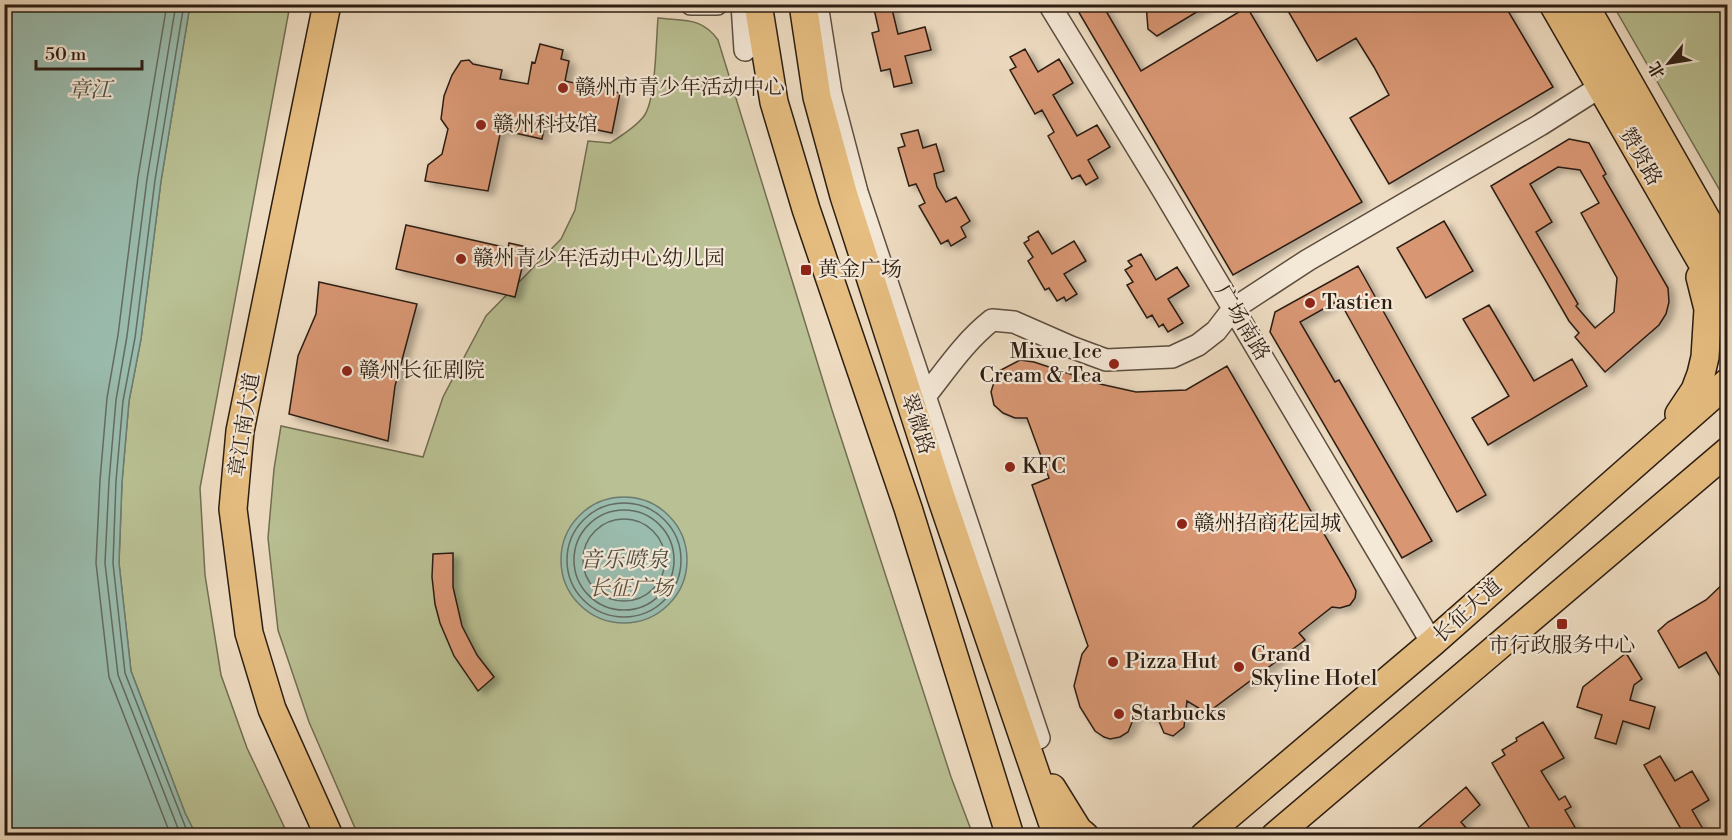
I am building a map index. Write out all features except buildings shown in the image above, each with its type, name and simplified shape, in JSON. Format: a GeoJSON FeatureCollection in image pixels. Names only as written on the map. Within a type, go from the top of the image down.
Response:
{"type":"FeatureCollection","features":[{"type":"Feature","properties":{"kind":"main road","name":"章江南大道"},"geometry":{"type":"LineString","coordinates":[[312,836],[259,714],[235,636],[220,508],[228,430],[264,267],[313,4]]}},
{"type":"Feature","properties":{"kind":"main road","name":"章江南大道"},"geometry":{"type":"LineString","coordinates":[[327,4],[240,431],[233,509],[252,644],[272,708],[329,836]]}},
{"type":"Feature","properties":{"kind":"main road","name":"翠微路"},"geometry":{"type":"LineString","coordinates":[[758,4],[774,102],[806,209],[908,508],[1011,836]]}},
{"type":"Feature","properties":{"kind":"main road","name":"翠微路"},"geometry":{"type":"LineString","coordinates":[[803,4],[817,97],[844,196],[919,403],[1033,743],[1057,836]]}},
{"type":"Feature","properties":{"kind":"main road","name":"赞贤路"},"geometry":{"type":"LineString","coordinates":[[1552,4],[1600,87],[1716,248]]}},
{"type":"Feature","properties":{"kind":"main road","name":"赞贤路"},"geometry":{"type":"LineString","coordinates":[[1584,4],[1716,248],[1728,309]]}},
{"type":"Feature","properties":{"kind":"main road"},"geometry":{"type":"LineString","coordinates":[[1667,434],[1695,390],[1705,357],[1708,309],[1716,248]]}},
{"type":"Feature","properties":{"kind":"main road","name":"长征大道"},"geometry":{"type":"LineString","coordinates":[[1189,836],[1213,828],[1432,643],[1728,382]]}},
{"type":"Feature","properties":{"kind":"main road"},"geometry":{"type":"LineString","coordinates":[[1275,836],[1728,451]]}},
{"type":"Feature","properties":{"kind":"main road"},"geometry":{"type":"LineString","coordinates":[[1681,490],[1728,468]]}},
{"type":"Feature","properties":{"kind":"main road"},"geometry":{"type":"LineString","coordinates":[[1033,743],[1078,830],[1085,836]]}},
{"type":"Feature","properties":{"kind":"main road"},"geometry":{"type":"LineString","coordinates":[[989,766],[993,836]]}},
{"type":"Feature","properties":{"kind":"street"},"geometry":{"type":"LineString","coordinates":[[691,4],[717,4]]}},
{"type":"Feature","properties":{"kind":"street"},"geometry":{"type":"LineString","coordinates":[[742,4],[745,50]]}},
{"type":"Feature","properties":{"kind":"street"},"geometry":{"type":"LineString","coordinates":[[817,4],[831,93],[857,192],[919,403]]}},
{"type":"Feature","properties":{"kind":"street","name":"广场南路"},"geometry":{"type":"LineString","coordinates":[[1049,4],[1161,187],[1432,643]]}},
{"type":"Feature","properties":{"kind":"street"},"geometry":{"type":"LineString","coordinates":[[919,403],[958,352],[992,320],[1014,322],[1106,360],[1172,357],[1198,345],[1216,331],[1233,309],[1308,260],[1600,87]]}},
{"type":"Feature","properties":{"kind":"green space"},"geometry":{"type":"Polygon","coordinates":[[[190,5],[290,5],[200,488],[205,575],[221,675],[247,748],[288,835],[196,835],[185,813],[131,671],[119,563],[122,482],[129,401],[141,339],[161,181],[190,5]]]}},
{"type":"Feature","properties":{"kind":"green space"},"geometry":{"type":"Polygon","coordinates":[[[1613,5],[1727,5],[1727,202],[1722,194],[1613,5]]]}},
{"type":"Feature","properties":{"kind":"green space","name":"长征广场"},"geometry":{"type":"Polygon","coordinates":[[[658,18],[699,24],[706,27],[718,40],[832,410],[951,777],[973,835],[358,835],[309,722],[278,630],[268,538],[274,469],[281,426],[423,457],[443,397],[486,316],[561,239],[575,210],[588,141],[610,143],[633,128],[644,116],[653,84],[658,18]]]}},
{"type":"Feature","properties":{"kind":"water","name":"章江"},"geometry":{"type":"Polygon","coordinates":[[[5,4],[190,5],[161,181],[141,339],[129,401],[122,482],[119,563],[131,671],[185,813],[196,835],[5,835],[5,4]]]}},
{"type":"Feature","properties":{"kind":"water","name":"音乐喷泉"},"geometry":{"type":"Polygon","coordinates":[[[624,497],[648,502],[669,515],[682,536],[687,560],[682,584],[669,605],[648,618],[624,623],[600,618],[579,605],[566,584],[561,560],[566,536],[579,515],[600,502],[624,497]]]}},
{"type":"Feature","properties":{"kind":"place","name":"赣州市青少年活动中心"},"geometry":{"type":"Point","coordinates":[563,88]}},
{"type":"Feature","properties":{"kind":"place","name":"赣州科技馆"},"geometry":{"type":"Point","coordinates":[481,125]}},
{"type":"Feature","properties":{"kind":"place","name":"赣州青少年活动中心幼儿园"},"geometry":{"type":"Point","coordinates":[461,259]}},
{"type":"Feature","properties":{"kind":"place","name":"黄金广场"},"geometry":{"type":"Point","coordinates":[806,270]}},
{"type":"Feature","properties":{"kind":"place","name":"Tastien"},"geometry":{"type":"Point","coordinates":[1310,303]}},
{"type":"Feature","properties":{"kind":"place","name":"Mixue Ice Cream & Tea"},"geometry":{"type":"Point","coordinates":[1114,364]}},
{"type":"Feature","properties":{"kind":"place","name":"赣州长征剧院"},"geometry":{"type":"Point","coordinates":[347,371]}},
{"type":"Feature","properties":{"kind":"place","name":"KFC"},"geometry":{"type":"Point","coordinates":[1010,467]}},
{"type":"Feature","properties":{"kind":"place","name":"赣州招商花园城"},"geometry":{"type":"Point","coordinates":[1182,524]}},
{"type":"Feature","properties":{"kind":"place","name":"市行政服务中心"},"geometry":{"type":"Point","coordinates":[1562,624]}},
{"type":"Feature","properties":{"kind":"place","name":"Pizza Hut"},"geometry":{"type":"Point","coordinates":[1113,662]}},
{"type":"Feature","properties":{"kind":"place","name":"Grand Skyline Hotel"},"geometry":{"type":"Point","coordinates":[1239,667]}},
{"type":"Feature","properties":{"kind":"place","name":"Starbucks"},"geometry":{"type":"Point","coordinates":[1119,714]}}]}
